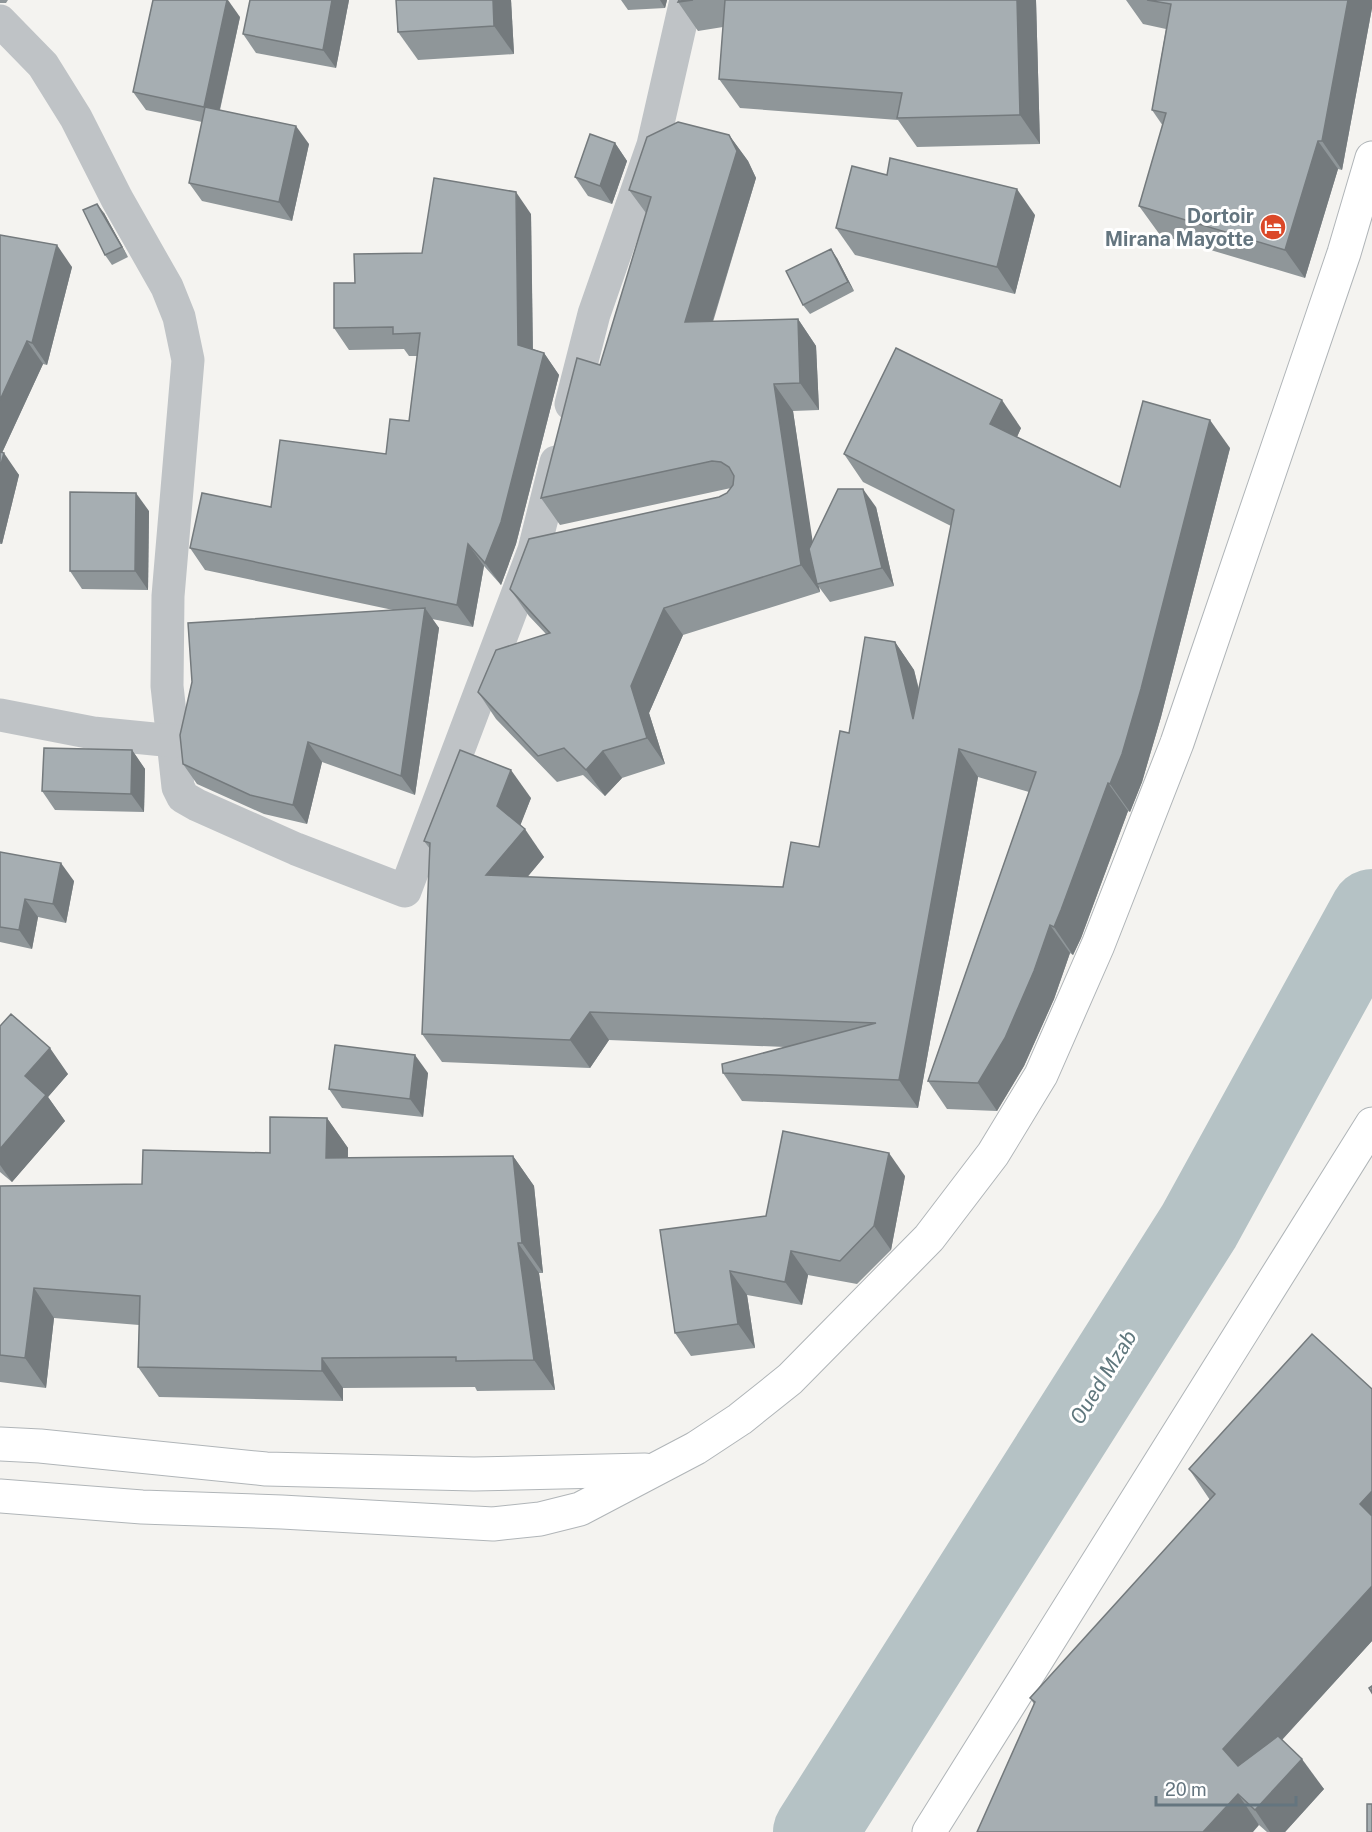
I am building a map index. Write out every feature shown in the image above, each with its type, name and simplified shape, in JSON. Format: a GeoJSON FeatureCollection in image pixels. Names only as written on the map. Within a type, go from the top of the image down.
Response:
{"type":"FeatureCollection","features":[{"type":"Feature","properties":{"kind":"main road"},"geometry":{"type":"LineString","coordinates":[[0,1496],[142,1507],[493,1524],[540,1519],[580,1509],[696,1448],[740,1419],[790,1379],[929,1238],[993,1154],[1041,1075],[1098,945],[1176,743],[1344,253],[1372,158]]}},
{"type":"Feature","properties":{"kind":"main road"},"geometry":{"type":"LineString","coordinates":[[929,1832],[1372,1124]]}},
{"type":"Feature","properties":{"kind":"main road"},"geometry":{"type":"LineString","coordinates":[[0,1444],[266,1469],[474,1474],[653,1470]]}},
{"type":"Feature","properties":{"kind":"street"},"geometry":{"type":"LineString","coordinates":[[0,21],[43,65],[76,118],[167,287],[178,317],[188,360],[168,596],[167,686],[178,787],[183,797],[197,805],[296,849],[405,891],[534,550],[594,314],[653,146],[686,0]]}},
{"type":"Feature","properties":{"kind":"street"},"geometry":{"type":"LineString","coordinates":[[534,550],[568,543]]}},
{"type":"Feature","properties":{"kind":"street"},"geometry":{"type":"LineString","coordinates":[[0,715],[93,733],[174,741]]}},
{"type":"Feature","properties":{"kind":"building"},"geometry":{"type":"Polygon","coordinates":[[[153,0],[227,0],[204,107],[133,92],[153,0]]]}},
{"type":"Feature","properties":{"kind":"building"},"geometry":{"type":"Polygon","coordinates":[[[250,0],[332,0],[323,50],[243,34],[250,0]]]}},
{"type":"Feature","properties":{"kind":"building"},"geometry":{"type":"Polygon","coordinates":[[[396,0],[493,0],[494,26],[398,32],[396,0]]]}},
{"type":"Feature","properties":{"kind":"building"},"geometry":{"type":"Polygon","coordinates":[[[725,0],[1017,0],[1020,115],[897,118],[902,93],[719,79],[725,0]]]}},
{"type":"Feature","properties":{"kind":"building"},"geometry":{"type":"Polygon","coordinates":[[[1147,0],[1348,0],[1322,141],[1318,141],[1285,250],[1139,206],[1166,113],[1152,110],[1171,4],[1147,0]]]}},
{"type":"Feature","properties":{"kind":"building"},"geometry":{"type":"Polygon","coordinates":[[[205,107],[296,126],[279,202],[189,183],[205,107]]]}},
{"type":"Feature","properties":{"kind":"building"},"geometry":{"type":"Polygon","coordinates":[[[678,122],[729,135],[737,151],[685,322],[798,319],[800,383],[774,384],[801,565],[664,608],[631,686],[647,738],[603,751],[586,770],[564,748],[538,756],[478,692],[496,650],[550,633],[510,589],[529,539],[719,497],[727,493],[733,485],[734,476],[729,467],[721,462],[712,461],[541,498],[577,358],[600,365],[651,197],[629,190],[647,137],[678,122]]]}},
{"type":"Feature","properties":{"kind":"building"},"geometry":{"type":"Polygon","coordinates":[[[590,134],[615,143],[600,186],[575,177],[590,134]]]}},
{"type":"Feature","properties":{"kind":"building"},"geometry":{"type":"Polygon","coordinates":[[[890,158],[1017,189],[997,267],[836,228],[852,166],[887,175],[890,158]]]}},
{"type":"Feature","properties":{"kind":"building"},"geometry":{"type":"Polygon","coordinates":[[[434,178],[516,192],[518,345],[544,353],[501,522],[485,563],[468,544],[457,605],[190,548],[202,493],[271,507],[280,440],[386,454],[390,419],[409,421],[420,333],[393,334],[393,327],[334,328],[334,283],[355,283],[354,254],[422,253],[434,178]]]}},
{"type":"Feature","properties":{"kind":"building"},"geometry":{"type":"Polygon","coordinates":[[[97,204],[122,247],[105,255],[83,210],[97,204]]]}},
{"type":"Feature","properties":{"kind":"building"},"geometry":{"type":"Polygon","coordinates":[[[0,235],[57,245],[32,343],[27,341],[0,400],[0,235]]]}},
{"type":"Feature","properties":{"kind":"building"},"geometry":{"type":"Polygon","coordinates":[[[831,249],[848,282],[803,305],[786,271],[831,249]]]}},
{"type":"Feature","properties":{"kind":"building"},"geometry":{"type":"Polygon","coordinates":[[[896,348],[1002,400],[990,424],[1120,487],[1143,401],[1210,420],[1141,689],[1122,754],[1110,784],[1108,783],[1054,927],[1050,925],[1034,971],[1005,1038],[978,1083],[928,1081],[1036,772],[959,749],[899,1080],[723,1073],[722,1064],[876,1023],[590,1012],[570,1040],[422,1034],[430,843],[424,841],[460,750],[511,770],[497,806],[525,829],[486,875],[783,887],[791,842],[819,847],[840,731],[849,733],[865,637],[895,642],[913,719],[954,510],[844,454],[896,348]]]}},
{"type":"Feature","properties":{"kind":"building"},"geometry":{"type":"Polygon","coordinates":[[[0,452],[4,453],[0,468],[0,452]]]}},
{"type":"Feature","properties":{"kind":"building"},"geometry":{"type":"Polygon","coordinates":[[[838,489],[863,489],[882,568],[817,584],[809,549],[838,489]]]}},
{"type":"Feature","properties":{"kind":"building"},"geometry":{"type":"Polygon","coordinates":[[[70,492],[136,493],[135,571],[70,571],[70,492]]]}},
{"type":"Feature","properties":{"kind":"building"},"geometry":{"type":"Polygon","coordinates":[[[425,608],[401,776],[308,742],[293,805],[250,795],[183,764],[180,735],[192,682],[188,623],[425,608]]]}},
{"type":"Feature","properties":{"kind":"building"},"geometry":{"type":"Polygon","coordinates":[[[44,748],[132,750],[131,794],[42,791],[44,748]]]}},
{"type":"Feature","properties":{"kind":"building"},"geometry":{"type":"Polygon","coordinates":[[[0,852],[61,863],[53,904],[25,899],[19,930],[0,927],[0,852]]]}},
{"type":"Feature","properties":{"kind":"building"},"geometry":{"type":"Polygon","coordinates":[[[11,1014],[50,1048],[25,1076],[46,1095],[0,1149],[0,1026],[11,1014]]]}},
{"type":"Feature","properties":{"kind":"building"},"geometry":{"type":"Polygon","coordinates":[[[335,1045],[415,1055],[410,1099],[329,1089],[335,1045]]]}},
{"type":"Feature","properties":{"kind":"building"},"geometry":{"type":"Polygon","coordinates":[[[270,1117],[327,1118],[326,1158],[513,1156],[522,1243],[518,1243],[534,1360],[456,1361],[456,1357],[322,1358],[322,1371],[138,1367],[140,1296],[34,1288],[25,1358],[0,1355],[0,1186],[142,1184],[143,1150],[270,1153],[270,1117]]]}},
{"type":"Feature","properties":{"kind":"building"},"geometry":{"type":"Polygon","coordinates":[[[783,1131],[889,1153],[874,1226],[840,1261],[791,1251],[785,1282],[730,1271],[738,1324],[675,1333],[660,1230],[766,1216],[783,1131]]]}},
{"type":"Feature","properties":{"kind":"building"},"geometry":{"type":"Polygon","coordinates":[[[1312,1334],[1372,1389],[1372,1491],[1360,1504],[1372,1516],[1372,1586],[1223,1749],[1238,1766],[1278,1736],[1302,1759],[1255,1810],[1238,1794],[1203,1832],[977,1832],[1035,1702],[1030,1698],[1215,1494],[1189,1469],[1312,1334]]]}},
{"type":"Feature","properties":{"kind":"building"},"geometry":{"type":"Polygon","coordinates":[[[1367,1804],[1372,1804],[1372,1832],[1367,1832],[1367,1804]]]}},
{"type":"Feature","properties":{"kind":"waterway","name":"Oued Mzab"},"geometry":{"type":"LineString","coordinates":[[815,1832],[1199,1226],[1372,911]]}},
{"type":"Feature","properties":{"kind":"place","name":"Dortoir Mirana Mayotte"},"geometry":{"type":"Point","coordinates":[1273,227]}}]}
